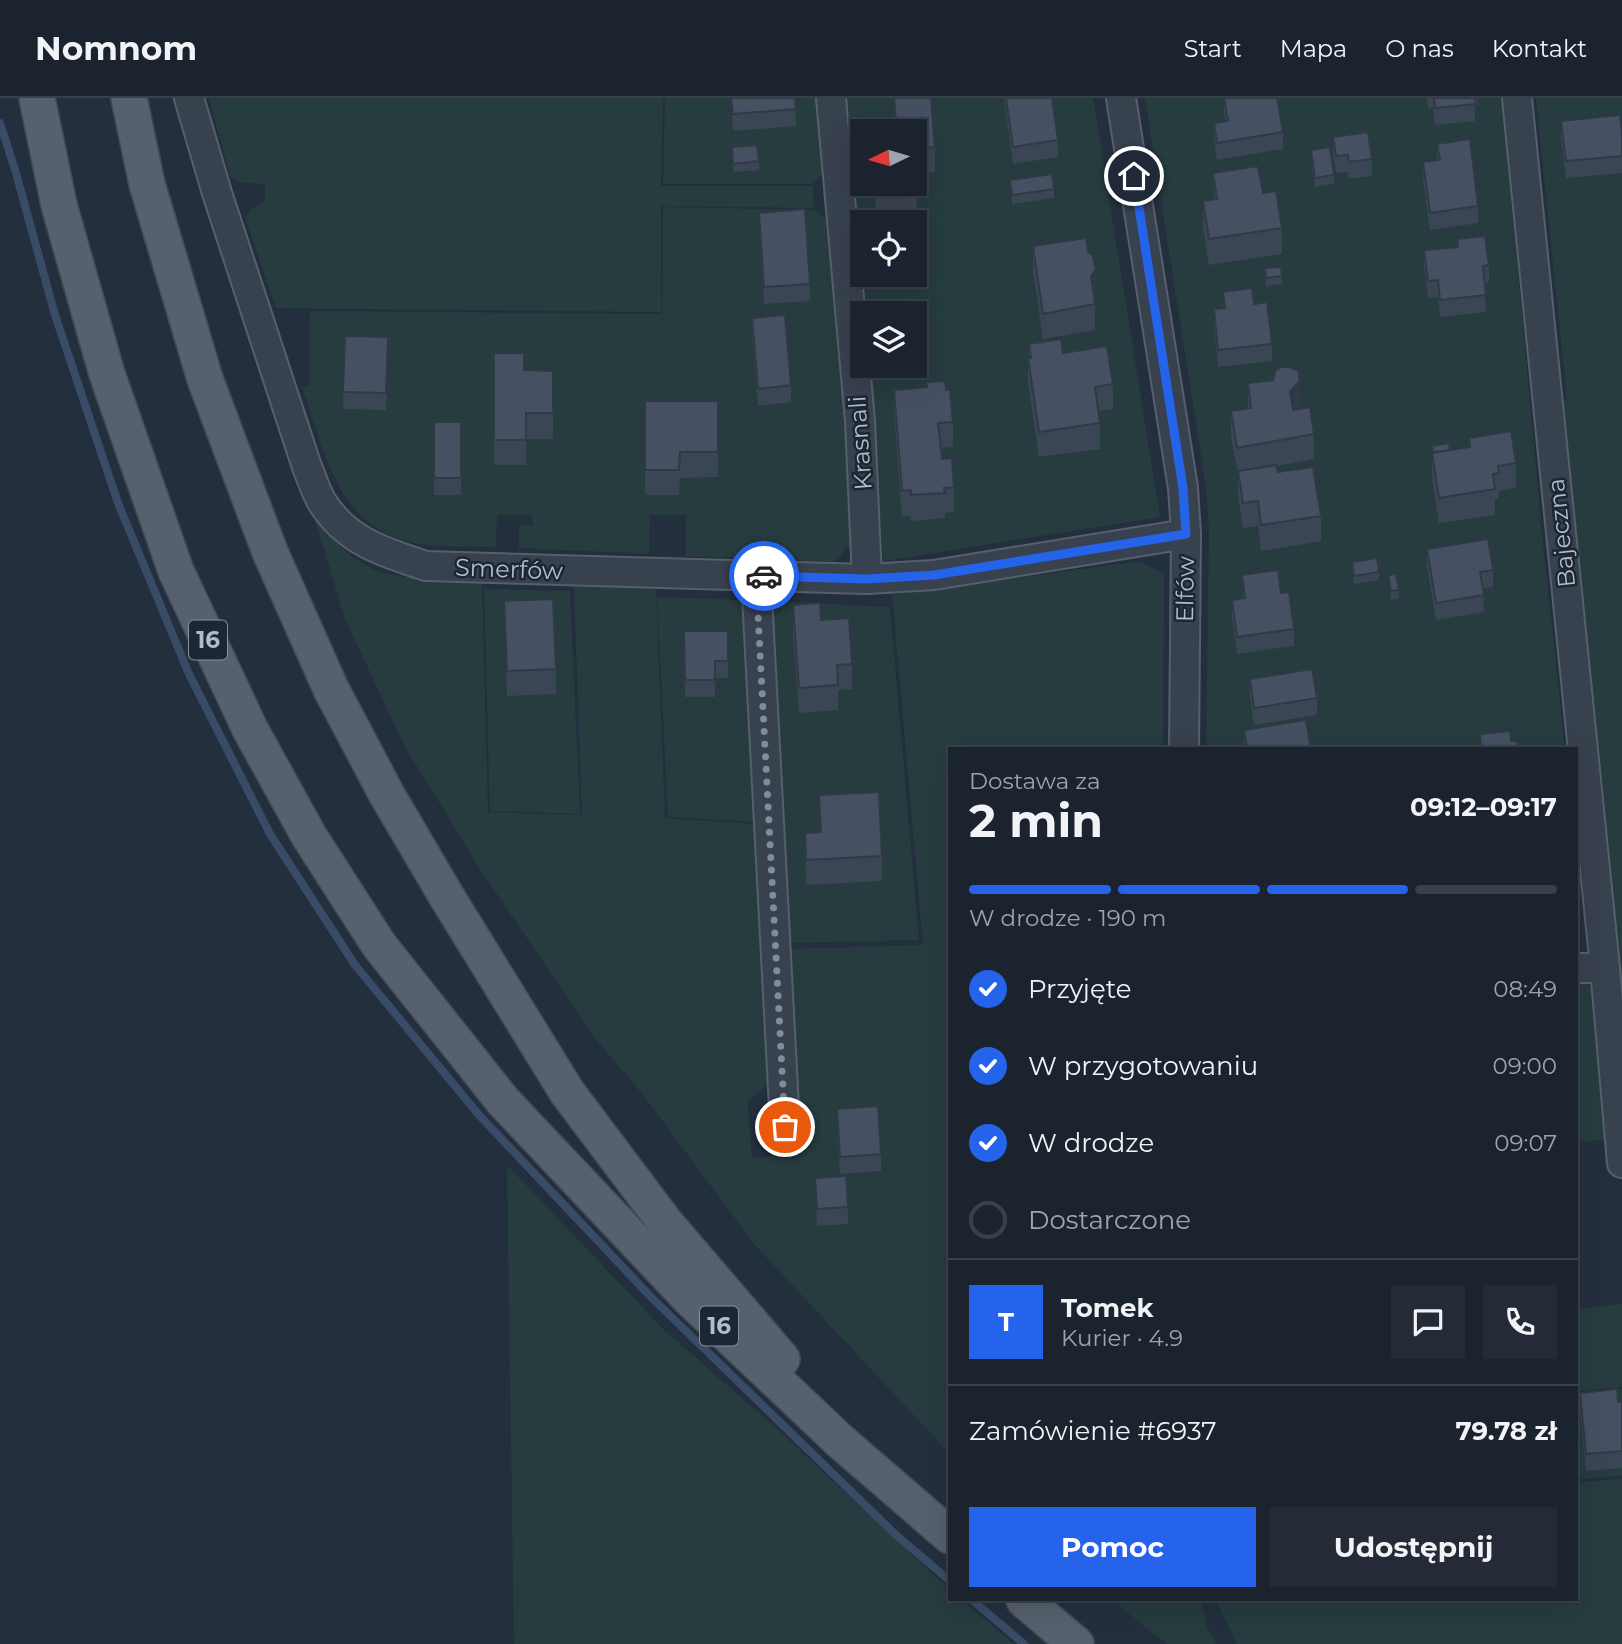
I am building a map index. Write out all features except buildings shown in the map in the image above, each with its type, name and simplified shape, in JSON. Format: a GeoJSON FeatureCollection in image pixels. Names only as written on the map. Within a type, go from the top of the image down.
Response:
{"type":"FeatureCollection","features":[{"type":"Feature","properties":{"kind":"main road","name":"16"},"geometry":{"type":"LineString","coordinates":[[129,98],[147,184],[205,379],[270,552],[331,689],[387,795],[500,986],[567,1092],[656,1210],[794,1373],[948,1532]]}},
{"type":"Feature","properties":{"kind":"main road","name":"16"},"geometry":{"type":"LineString","coordinates":[[37,105],[59,205],[107,374],[176,571],[250,729],[316,847],[379,945],[503,1101],[689,1298],[840,1441],[948,1532]]}},
{"type":"Feature","properties":{"kind":"main road"},"geometry":{"type":"LineString","coordinates":[[1025,1601],[1076,1644]]}},
{"type":"Feature","properties":{"kind":"street","name":"Smerfów"},"geometry":{"type":"LineString","coordinates":[[189,98],[217,193],[307,467],[322,502],[342,528],[376,550],[426,566],[867,579],[934,575],[1186,534]]}},
{"type":"Feature","properties":{"kind":"street","name":"Krasnali"},"geometry":{"type":"LineString","coordinates":[[831,98],[860,421],[867,579]]}},
{"type":"Feature","properties":{"kind":"street","name":"Elfów"},"geometry":{"type":"LineString","coordinates":[[1121,98],[1183,488],[1186,534],[1184,747]]}},
{"type":"Feature","properties":{"kind":"street","name":"Bajeczna"},"geometry":{"type":"LineString","coordinates":[[1517,98],[1605,968],[1622,1163]]}},
{"type":"Feature","properties":{"kind":"street"},"geometry":{"type":"LineString","coordinates":[[756,576],[785,1127]]}},
{"type":"Feature","properties":{"kind":"street"},"geometry":{"type":"LineString","coordinates":[[1578,968],[1605,968]]}},
{"type":"Feature","properties":{"kind":"green space"},"geometry":{"type":"Polygon","coordinates":[[[209,98],[663,98],[661,186],[813,186],[813,208],[661,206],[661,312],[276,308],[245,217],[251,209],[265,202],[265,184],[231,179],[209,98]]]}},
{"type":"Feature","properties":{"kind":"green space"},"geometry":{"type":"Polygon","coordinates":[[[665,98],[821,98],[827,170],[812,184],[663,184],[665,98]]]}},
{"type":"Feature","properties":{"kind":"green space"},"geometry":{"type":"Polygon","coordinates":[[[846,98],[1093,98],[1160,517],[883,561],[871,378],[927,378],[927,301],[864,301],[863,287],[927,287],[927,210],[856,210],[855,196],[928,196],[928,119],[850,119],[850,143],[846,98]]]}},
{"type":"Feature","properties":{"kind":"green space"},"geometry":{"type":"Polygon","coordinates":[[[1145,98],[1502,98],[1542,534],[1565,747],[1206,747],[1209,529],[1206,487],[1145,98]]]}},
{"type":"Feature","properties":{"kind":"green space"},"geometry":{"type":"Polygon","coordinates":[[[1536,98],[1622,98],[1622,981],[1614,981],[1556,402],[1567,400],[1536,98]]]}},
{"type":"Feature","properties":{"kind":"green space"},"geometry":{"type":"Polygon","coordinates":[[[663,207],[814,210],[833,225],[854,546],[846,547],[841,556],[833,562],[686,556],[686,515],[650,515],[649,554],[519,548],[519,525],[533,525],[532,515],[497,515],[496,547],[434,546],[399,539],[377,528],[359,514],[345,496],[324,454],[302,387],[309,386],[310,311],[662,314],[663,207]]]}},
{"type":"Feature","properties":{"kind":"green space"},"geometry":{"type":"Polygon","coordinates":[[[314,517],[344,549],[376,570],[422,578],[482,581],[488,812],[582,815],[574,585],[656,588],[665,818],[756,824],[767,1084],[748,1102],[752,1158],[799,1154],[789,949],[923,945],[892,595],[1141,561],[1164,575],[1163,747],[948,747],[948,1452],[754,1244],[644,1096],[595,1038],[480,869],[404,745],[345,619],[314,517]]]}},
{"type":"Feature","properties":{"kind":"green space"},"geometry":{"type":"Polygon","coordinates":[[[484,589],[570,591],[580,814],[490,811],[484,589]]]}},
{"type":"Feature","properties":{"kind":"green space"},"geometry":{"type":"Polygon","coordinates":[[[657,597],[745,600],[756,822],[668,817],[657,597]]]}},
{"type":"Feature","properties":{"kind":"green space"},"geometry":{"type":"Polygon","coordinates":[[[769,601],[890,607],[919,940],[788,943],[769,601]]]}},
{"type":"Feature","properties":{"kind":"green space"},"geometry":{"type":"Polygon","coordinates":[[[1578,982],[1585,982],[1596,993],[1608,1139],[1578,1142],[1578,982]]]}},
{"type":"Feature","properties":{"kind":"green space"},"geometry":{"type":"Polygon","coordinates":[[[507,1165],[663,1329],[775,1427],[948,1588],[948,1601],[963,1601],[1014,1644],[514,1644],[507,1165]]]}},
{"type":"Feature","properties":{"kind":"green space"},"geometry":{"type":"Polygon","coordinates":[[[1622,1304],[1622,1387],[1578,1391],[1578,1309],[1622,1304]]]}},
{"type":"Feature","properties":{"kind":"green space"},"geometry":{"type":"Polygon","coordinates":[[[1622,1389],[1622,1476],[1578,1479],[1578,1393],[1622,1389]]]}},
{"type":"Feature","properties":{"kind":"green space"},"geometry":{"type":"Polygon","coordinates":[[[1622,1479],[1622,1644],[1237,1644],[1216,1601],[1578,1601],[1578,1482],[1622,1479]]]}},
{"type":"Feature","properties":{"kind":"green space"},"geometry":{"type":"Polygon","coordinates":[[[1114,1601],[1201,1601],[1207,1628],[1216,1644],[1168,1644],[1114,1601]]]}},
{"type":"Feature","properties":{"kind":"waterway"},"geometry":{"type":"LineString","coordinates":[[0,123],[55,315],[118,503],[189,674],[270,834],[355,965],[479,1115],[650,1296],[896,1535],[948,1579]]}},
{"type":"Feature","properties":{"kind":"waterway"},"geometry":{"type":"LineString","coordinates":[[973,1601],[1024,1644]]}},
{"type":"Feature","properties":{"kind":"way so far"},"geometry":{"type":"LineString","coordinates":[[764,576],[756,576],[785,1127]]}},
{"type":"Feature","properties":{"kind":"route"},"geometry":{"type":"LineString","coordinates":[[764,576],[867,579],[934,575],[1186,534],[1183,488],[1134,176]]}}]}
